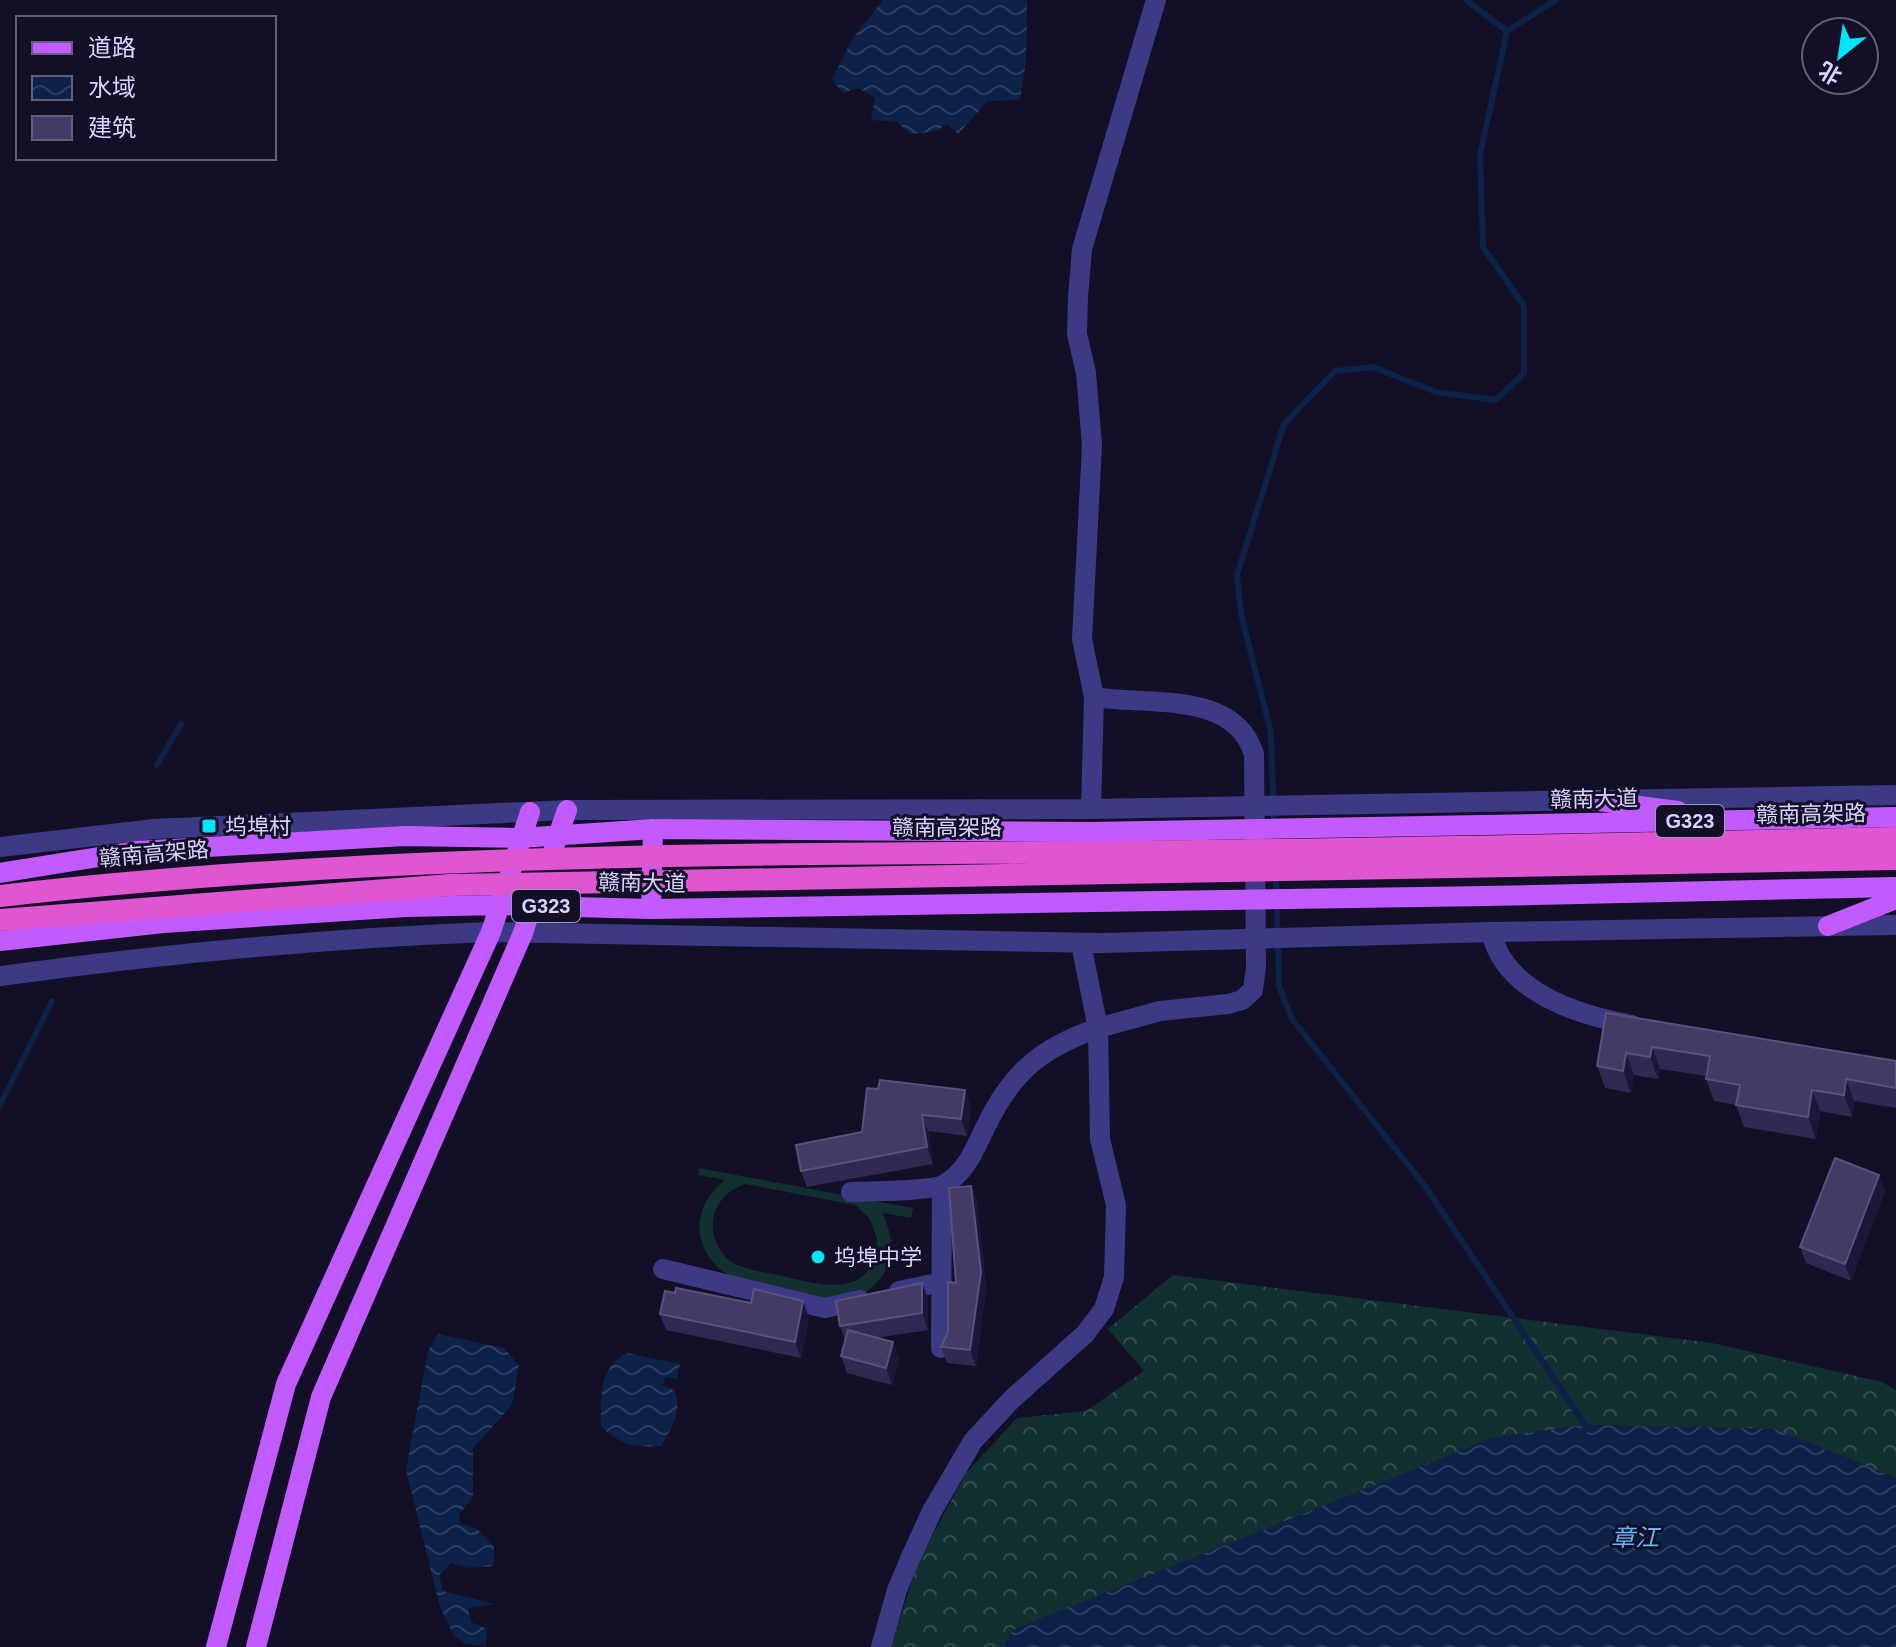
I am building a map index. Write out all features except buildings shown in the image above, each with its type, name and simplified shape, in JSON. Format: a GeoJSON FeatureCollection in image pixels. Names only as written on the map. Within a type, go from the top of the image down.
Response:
{"type":"FeatureCollection","features":[{"type":"Feature","properties":{"kind":"highway","name":"赣南高架路"},"geometry":{"type":"LineString","coordinates":[[0,896],[160,878],[678,855],[1360,850],[1896,838]]}},
{"type":"Feature","properties":{"kind":"highway"},"geometry":{"type":"LineString","coordinates":[[0,920],[450,885],[1896,859]]}},
{"type":"Feature","properties":{"kind":"main road"},"geometry":{"type":"LineString","coordinates":[[1591,800],[1749,821]]}},
{"type":"Feature","properties":{"kind":"main road"},"geometry":{"type":"LineString","coordinates":[[256,1647],[321,1397],[523,933],[567,810]]}},
{"type":"Feature","properties":{"kind":"main road"},"geometry":{"type":"LineString","coordinates":[[216,1647],[286,1384],[491,932],[530,812]]}},
{"type":"Feature","properties":{"kind":"main road","name":"赣南大道"},"geometry":{"type":"LineString","coordinates":[[653,829],[1091,832],[1896,817]]}},
{"type":"Feature","properties":{"kind":"main road"},"geometry":{"type":"LineString","coordinates":[[0,873],[136,851],[405,836],[557,837],[653,829],[651,909]]}},
{"type":"Feature","properties":{"kind":"main road"},"geometry":{"type":"LineString","coordinates":[[405,836],[406,907]]}},
{"type":"Feature","properties":{"kind":"main road","name":"赣南大道"},"geometry":{"type":"LineString","coordinates":[[0,941],[163,923],[406,907],[532,905],[651,909],[1896,887]]}},
{"type":"Feature","properties":{"kind":"main road"},"geometry":{"type":"LineString","coordinates":[[1828,926],[1896,899]]}},
{"type":"Feature","properties":{"kind":"street"},"geometry":{"type":"LineString","coordinates":[[1091,809],[1094,697],[1082,639],[1092,445],[1086,373],[1077,334],[1082,249],[1156,0]]}},
{"type":"Feature","properties":{"kind":"street"},"geometry":{"type":"LineString","coordinates":[[851,1192],[942,1186],[966,1166],[997,1106],[1023,1070],[1040,1054],[1067,1039],[1160,1011],[1228,1004],[1242,1000],[1253,990],[1256,891],[1254,754],[1247,733],[1216,710],[1094,697]]}},
{"type":"Feature","properties":{"kind":"street"},"geometry":{"type":"LineString","coordinates":[[0,847],[154,829],[567,810],[1091,809],[1896,795]]}},
{"type":"Feature","properties":{"kind":"street"},"geometry":{"type":"LineString","coordinates":[[0,976],[143,956],[394,935],[491,932],[1081,944],[1491,932],[1896,925]]}},
{"type":"Feature","properties":{"kind":"street"},"geometry":{"type":"LineString","coordinates":[[1491,932],[1495,948],[1520,977],[1549,1001],[1594,1018],[1650,1028]]}},
{"type":"Feature","properties":{"kind":"street"},"geometry":{"type":"LineString","coordinates":[[881,1647],[897,1590],[910,1559],[973,1441],[1011,1400],[1085,1334],[1104,1309],[1114,1277],[1116,1205],[1100,1139],[1098,1028],[1081,944]]}},
{"type":"Feature","properties":{"kind":"street"},"geometry":{"type":"LineString","coordinates":[[941,1348],[942,1186]]}},
{"type":"Feature","properties":{"kind":"street"},"geometry":{"type":"LineString","coordinates":[[663,1269],[825,1308],[942,1282]]}},
{"type":"Feature","properties":{"kind":"green space"},"geometry":{"type":"Polygon","coordinates":[[[699,1168],[913,1208],[911,1218],[883,1213],[890,1236],[890,1258],[884,1273],[871,1288],[853,1296],[833,1299],[812,1297],[728,1275],[716,1265],[702,1242],[701,1216],[714,1191],[725,1180],[698,1175],[699,1168]],[[745,1184],[733,1190],[717,1207],[713,1228],[715,1239],[728,1260],[741,1266],[813,1283],[843,1284],[867,1272],[874,1259],[877,1239],[870,1219],[855,1205],[745,1184]]]}},
{"type":"Feature","properties":{"kind":"green space"},"geometry":{"type":"Polygon","coordinates":[[[1173,1275],[1712,1343],[1882,1382],[1896,1390],[1896,1478],[1774,1429],[1585,1425],[1493,1438],[1013,1630],[1003,1647],[891,1647],[918,1562],[966,1473],[1017,1418],[1086,1411],[1144,1371],[1108,1329],[1173,1275]]]}},
{"type":"Feature","properties":{"kind":"water"},"geometry":{"type":"Polygon","coordinates":[[[883,0],[1027,0],[1026,61],[1020,100],[988,101],[958,134],[947,124],[937,131],[910,134],[897,122],[871,120],[875,98],[858,88],[843,93],[832,80],[853,38],[883,0]]]}},
{"type":"Feature","properties":{"kind":"water"},"geometry":{"type":"Polygon","coordinates":[[[438,1334],[504,1348],[519,1365],[512,1405],[473,1448],[473,1497],[459,1515],[460,1523],[477,1529],[494,1546],[494,1566],[469,1568],[451,1563],[439,1575],[443,1591],[494,1604],[468,1608],[471,1622],[487,1629],[486,1646],[465,1644],[453,1634],[440,1607],[406,1470],[428,1351],[438,1334]]]}},
{"type":"Feature","properties":{"kind":"water"},"geometry":{"type":"Polygon","coordinates":[[[627,1353],[680,1364],[677,1379],[666,1377],[662,1385],[674,1390],[677,1413],[661,1446],[628,1444],[601,1426],[606,1375],[627,1353]]]}},
{"type":"Feature","properties":{"kind":"water","name":"章江"},"geometry":{"type":"Polygon","coordinates":[[[1585,1425],[1774,1429],[1896,1478],[1896,1647],[1003,1647],[1013,1630],[1493,1438],[1585,1425]]]}},
{"type":"Feature","properties":{"kind":"waterway"},"geometry":{"type":"LineString","coordinates":[[1466,0],[1507,31]]}},
{"type":"Feature","properties":{"kind":"waterway"},"geometry":{"type":"LineString","coordinates":[[1274,826],[1271,733],[1241,614],[1237,575],[1284,424],[1335,371],[1373,367],[1436,392],[1496,400],[1524,373],[1524,306],[1483,247],[1480,155],[1507,31],[1556,0]]}},
{"type":"Feature","properties":{"kind":"waterway"},"geometry":{"type":"LineString","coordinates":[[157,765],[181,724]]}},
{"type":"Feature","properties":{"kind":"waterway"},"geometry":{"type":"LineString","coordinates":[[1276,873],[1279,986],[1292,1019],[1425,1186],[1585,1425],[1584,1433]]}},
{"type":"Feature","properties":{"kind":"waterway"},"geometry":{"type":"LineString","coordinates":[[0,1105],[52,1001]]}},
{"type":"Feature","properties":{"kind":"place","name":"坞埠村"},"geometry":{"type":"Point","coordinates":[209,826]}},
{"type":"Feature","properties":{"kind":"place","name":"坞埠中学"},"geometry":{"type":"Point","coordinates":[818,1257]}}]}
